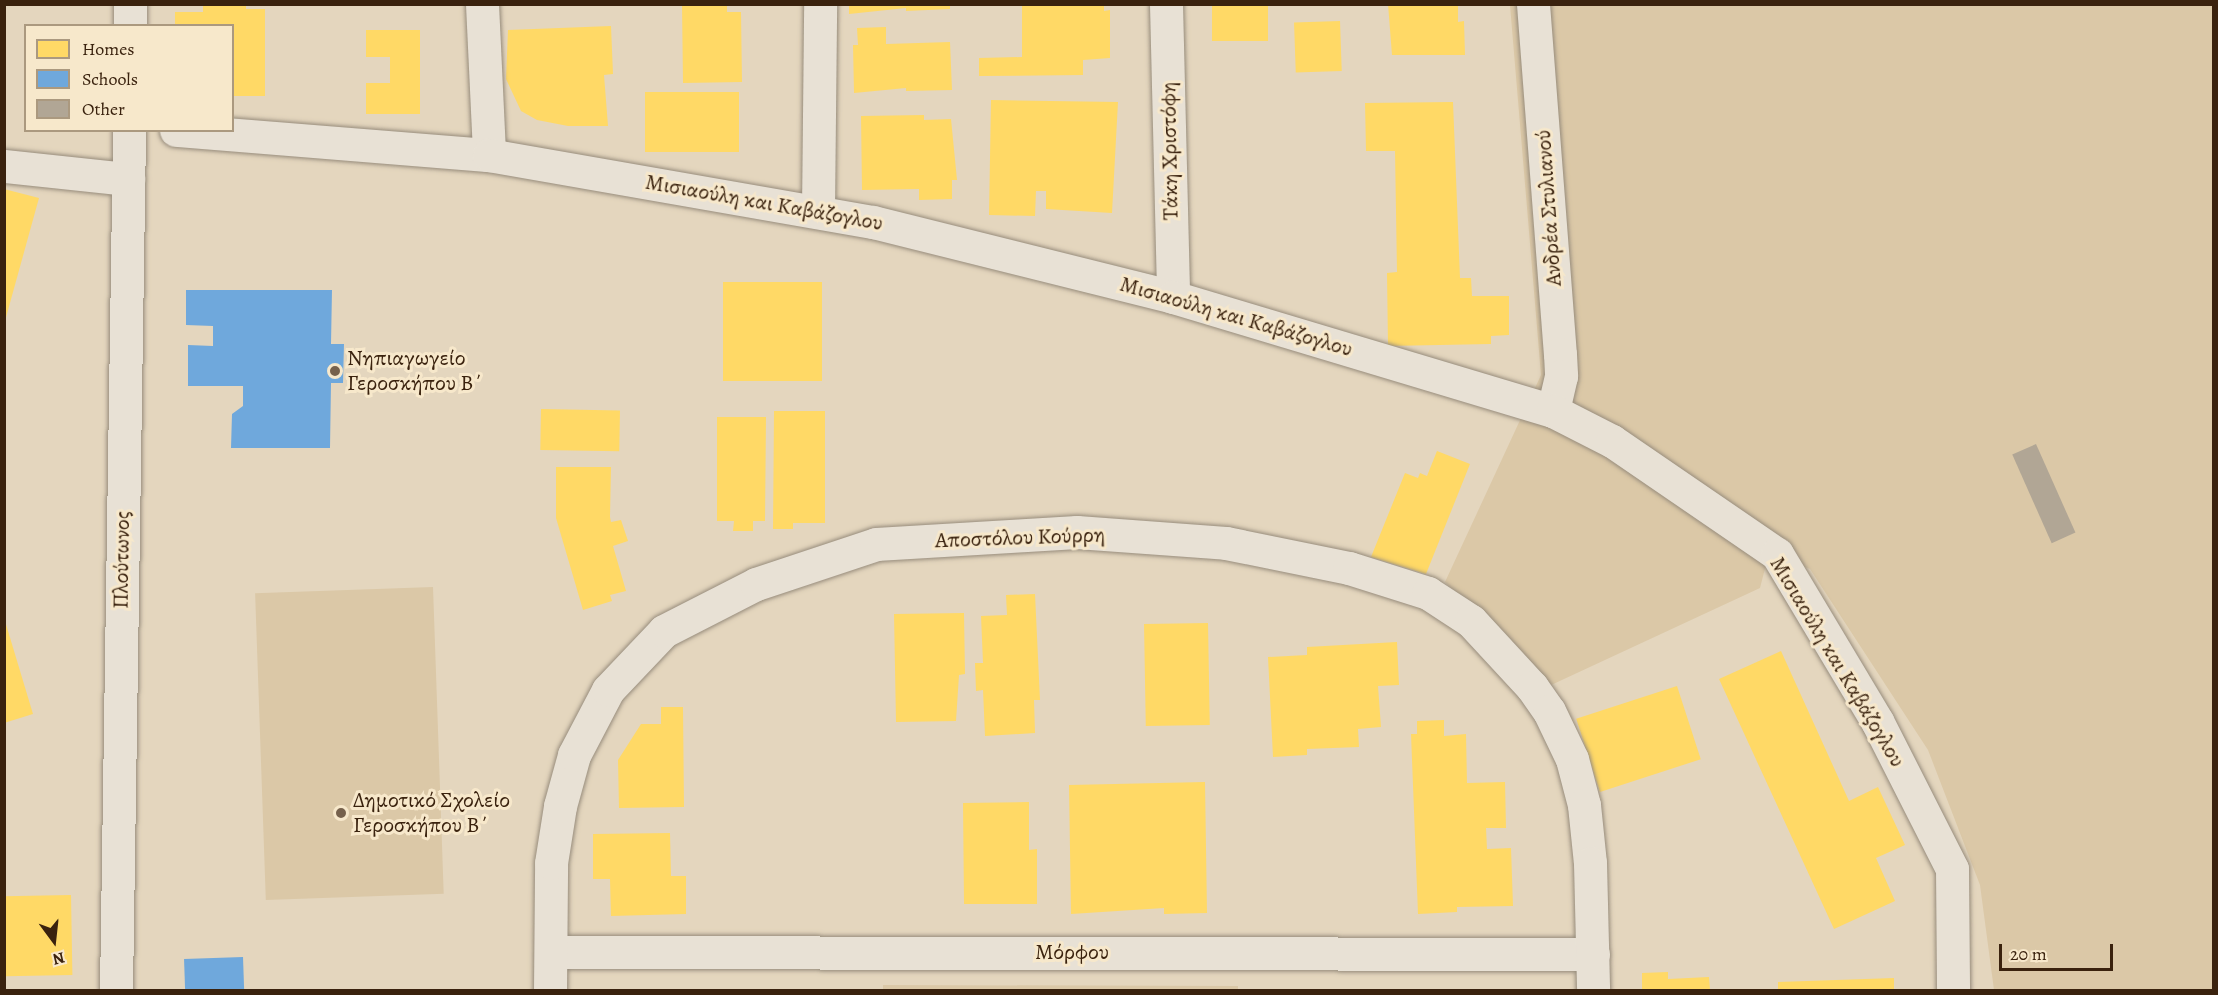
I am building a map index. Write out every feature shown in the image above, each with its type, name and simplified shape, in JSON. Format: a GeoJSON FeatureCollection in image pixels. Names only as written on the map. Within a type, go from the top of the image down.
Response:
{"type":"FeatureCollection","features":[{"type":"Feature","properties":{"kind":"street"},"geometry":{"type":"LineString","coordinates":[[130,4],[130,24]]}},
{"type":"Feature","properties":{"kind":"street"},"geometry":{"type":"LineString","coordinates":[[482,4],[489,155]]}},
{"type":"Feature","properties":{"kind":"street"},"geometry":{"type":"LineString","coordinates":[[818,211],[820,4]]}},
{"type":"Feature","properties":{"kind":"street","name":"Τάκη Χριστόφη"},"geometry":{"type":"LineString","coordinates":[[1166,4],[1173,297]]}},
{"type":"Feature","properties":{"kind":"street","name":"Ανδρέα Στυλιανού"},"geometry":{"type":"LineString","coordinates":[[1533,4],[1560,354],[1561,376],[1553,411]]}},
{"type":"Feature","properties":{"kind":"street","name":"Πλούτωνος"},"geometry":{"type":"LineString","coordinates":[[116,990],[129,132]]}},
{"type":"Feature","properties":{"kind":"street","name":"Μισιαούλη και Καβάζογλου"},"geometry":{"type":"LineString","coordinates":[[202,132],[489,155],[818,211],[1173,297],[1553,411],[1612,441],[1776,554],[1877,721],[1952,869],[1953,990]]}},
{"type":"Feature","properties":{"kind":"street"},"geometry":{"type":"LineString","coordinates":[[4,166],[128,179]]}},
{"type":"Feature","properties":{"kind":"street","name":"Αποστόλου Κούρρη"},"geometry":{"type":"LineString","coordinates":[[550,990],[551,863],[560,806],[574,755],[609,690],[664,631],[756,584],[876,544],[1077,532],[1226,543],[1349,568],[1428,593],[1471,621],[1532,687],[1549,711],[1572,759],[1584,805],[1590,864],[1593,990]]}},
{"type":"Feature","properties":{"kind":"street","name":"Μόρφου"},"geometry":{"type":"LineString","coordinates":[[552,952],[1593,954]]}},
{"type":"Feature","properties":{"kind":"shaded area"},"geometry":{"type":"Polygon","coordinates":[[[1510,5],[2213,5],[2213,990],[1994,990],[1980,885],[1928,750],[1810,569],[1769,553],[1760,588],[1549,686],[1445,582],[1541,375],[1510,5]]]}},
{"type":"Feature","properties":{"kind":"shaded area"},"geometry":{"type":"Polygon","coordinates":[[[433,587],[444,894],[266,900],[255,593],[433,587]]]}},
{"type":"Feature","properties":{"kind":"shaded area"},"geometry":{"type":"Polygon","coordinates":[[[883,985],[1238,986],[1238,990],[883,990],[883,985]]]}},
{"type":"Feature","properties":{"kind":"building: Homes"},"geometry":{"type":"Polygon","coordinates":[[[203,4],[246,4],[246,9],[265,9],[265,96],[234,96],[234,24],[175,24],[175,12],[203,12],[203,4]]]}},
{"type":"Feature","properties":{"kind":"building: Homes"},"geometry":{"type":"Polygon","coordinates":[[[849,4],[950,4],[950,9],[906,11],[906,8],[849,14],[849,4]]]}},
{"type":"Feature","properties":{"kind":"building: Homes"},"geometry":{"type":"Polygon","coordinates":[[[1022,4],[1104,4],[1104,11],[1110,10],[1110,58],[1083,60],[1083,75],[979,76],[979,58],[1022,57],[1022,4]]]}},
{"type":"Feature","properties":{"kind":"building: Homes"},"geometry":{"type":"Polygon","coordinates":[[[1212,4],[1268,4],[1268,41],[1212,41],[1212,4]]]}},
{"type":"Feature","properties":{"kind":"building: Homes"},"geometry":{"type":"Polygon","coordinates":[[[1388,4],[1458,4],[1458,22],[1464,21],[1465,55],[1392,55],[1388,4]]]}},
{"type":"Feature","properties":{"kind":"building: Homes"},"geometry":{"type":"Polygon","coordinates":[[[682,5],[727,5],[727,12],[741,12],[742,82],[683,83],[682,5]]]}},
{"type":"Feature","properties":{"kind":"building: Homes"},"geometry":{"type":"Polygon","coordinates":[[[1340,21],[1342,71],[1296,73],[1294,23],[1340,21]]]}},
{"type":"Feature","properties":{"kind":"building: Homes"},"geometry":{"type":"Polygon","coordinates":[[[611,26],[613,74],[604,75],[608,126],[568,126],[537,120],[521,111],[506,79],[508,30],[611,26]]]}},
{"type":"Feature","properties":{"kind":"building: Homes"},"geometry":{"type":"Polygon","coordinates":[[[886,27],[886,44],[950,42],[952,90],[906,91],[906,88],[854,93],[853,45],[858,45],[857,28],[886,27]]]}},
{"type":"Feature","properties":{"kind":"building: Homes"},"geometry":{"type":"Polygon","coordinates":[[[366,30],[420,30],[420,114],[366,114],[366,83],[390,83],[390,57],[366,57],[366,30]]]}},
{"type":"Feature","properties":{"kind":"building: Homes"},"geometry":{"type":"Polygon","coordinates":[[[645,92],[739,92],[739,152],[645,152],[645,92]]]}},
{"type":"Feature","properties":{"kind":"building: Homes"},"geometry":{"type":"Polygon","coordinates":[[[991,100],[1118,102],[1112,213],[1046,209],[1046,191],[1036,191],[1035,216],[989,215],[991,100]]]}},
{"type":"Feature","properties":{"kind":"building: Homes"},"geometry":{"type":"Polygon","coordinates":[[[1453,102],[1460,278],[1471,278],[1472,296],[1509,296],[1509,335],[1491,336],[1491,344],[1388,346],[1387,273],[1397,272],[1395,151],[1366,151],[1365,103],[1453,102]]]}},
{"type":"Feature","properties":{"kind":"building: Homes"},"geometry":{"type":"Polygon","coordinates":[[[924,115],[924,120],[951,119],[957,180],[952,180],[952,199],[919,200],[919,189],[862,190],[861,116],[924,115]]]}},
{"type":"Feature","properties":{"kind":"building: Homes"},"geometry":{"type":"Polygon","coordinates":[[[4,189],[39,198],[5,321],[4,321],[4,189]]]}},
{"type":"Feature","properties":{"kind":"building: Homes"},"geometry":{"type":"Polygon","coordinates":[[[723,282],[822,282],[822,381],[723,381],[723,282]]]}},
{"type":"Feature","properties":{"kind":"building: Homes"},"geometry":{"type":"Polygon","coordinates":[[[541,409],[620,410],[619,451],[540,450],[541,409]]]}},
{"type":"Feature","properties":{"kind":"building: Homes"},"geometry":{"type":"Polygon","coordinates":[[[774,411],[825,411],[825,523],[793,523],[793,529],[773,529],[774,411]]]}},
{"type":"Feature","properties":{"kind":"building: Homes"},"geometry":{"type":"Polygon","coordinates":[[[717,417],[766,417],[765,521],[753,521],[753,531],[733,531],[734,521],[717,521],[717,417]]]}},
{"type":"Feature","properties":{"kind":"building: Homes"},"geometry":{"type":"Polygon","coordinates":[[[1437,451],[1470,464],[1426,574],[1371,557],[1405,473],[1418,478],[1420,473],[1427,476],[1437,451]]]}},
{"type":"Feature","properties":{"kind":"building: Homes"},"geometry":{"type":"Polygon","coordinates":[[[556,467],[611,467],[611,522],[621,520],[628,541],[613,546],[626,591],[610,595],[612,601],[583,610],[556,518],[556,467]]]}},
{"type":"Feature","properties":{"kind":"building: Homes"},"geometry":{"type":"Polygon","coordinates":[[[1035,594],[1040,700],[1034,700],[1035,733],[985,736],[983,690],[976,691],[975,663],[983,663],[981,616],[1007,615],[1006,595],[1035,594]]]}},
{"type":"Feature","properties":{"kind":"building: Homes"},"geometry":{"type":"Polygon","coordinates":[[[964,613],[965,674],[959,675],[956,721],[896,722],[894,614],[964,613]]]}},
{"type":"Feature","properties":{"kind":"building: Homes"},"geometry":{"type":"Polygon","coordinates":[[[4,622],[33,714],[4,723],[4,622]]]}},
{"type":"Feature","properties":{"kind":"building: Homes"},"geometry":{"type":"Polygon","coordinates":[[[1208,623],[1210,725],[1146,726],[1144,624],[1208,623]]]}},
{"type":"Feature","properties":{"kind":"building: Homes"},"geometry":{"type":"Polygon","coordinates":[[[1397,642],[1399,685],[1378,686],[1381,727],[1358,729],[1359,747],[1307,749],[1307,755],[1273,757],[1268,657],[1307,655],[1307,647],[1397,642]]]}},
{"type":"Feature","properties":{"kind":"building: Homes"},"geometry":{"type":"Polygon","coordinates":[[[1781,651],[1849,801],[1878,787],[1905,845],[1876,858],[1895,901],[1834,929],[1719,679],[1781,651]]]}},
{"type":"Feature","properties":{"kind":"building: Homes"},"geometry":{"type":"Polygon","coordinates":[[[1677,686],[1701,759],[1600,792],[1576,719],[1677,686]]]}},
{"type":"Feature","properties":{"kind":"building: Homes"},"geometry":{"type":"Polygon","coordinates":[[[661,707],[683,707],[684,807],[619,808],[618,760],[641,724],[661,724],[661,707]]]}},
{"type":"Feature","properties":{"kind":"building: Homes"},"geometry":{"type":"Polygon","coordinates":[[[1444,720],[1444,736],[1466,734],[1467,783],[1505,782],[1506,828],[1486,828],[1487,849],[1511,848],[1513,906],[1457,907],[1457,912],[1418,914],[1411,734],[1417,734],[1417,721],[1444,720]]]}},
{"type":"Feature","properties":{"kind":"building: Homes"},"geometry":{"type":"Polygon","coordinates":[[[1205,782],[1207,913],[1164,914],[1164,908],[1071,914],[1069,785],[1205,782]]]}},
{"type":"Feature","properties":{"kind":"building: Homes"},"geometry":{"type":"Polygon","coordinates":[[[1029,802],[1029,850],[1037,849],[1037,904],[964,904],[963,803],[1029,802]]]}},
{"type":"Feature","properties":{"kind":"building: Homes"},"geometry":{"type":"Polygon","coordinates":[[[670,833],[671,876],[686,876],[686,914],[611,916],[610,879],[593,879],[593,834],[670,833]]]}},
{"type":"Feature","properties":{"kind":"building: Homes"},"geometry":{"type":"Polygon","coordinates":[[[71,895],[72,975],[5,976],[4,896],[71,895]]]}},
{"type":"Feature","properties":{"kind":"building: Homes"},"geometry":{"type":"Polygon","coordinates":[[[1668,972],[1668,979],[1709,977],[1710,990],[1642,990],[1642,973],[1668,972]]]}},
{"type":"Feature","properties":{"kind":"building: Homes"},"geometry":{"type":"Polygon","coordinates":[[[1894,978],[1894,990],[1778,990],[1778,982],[1894,978]]]}},
{"type":"Feature","properties":{"kind":"building: Schools"},"geometry":{"type":"Polygon","coordinates":[[[186,290],[332,290],[331,344],[344,344],[343,383],[331,383],[330,448],[231,448],[232,414],[243,406],[243,386],[188,386],[188,345],[213,346],[213,326],[186,325],[186,290]]]}},
{"type":"Feature","properties":{"kind":"building: Schools"},"geometry":{"type":"Polygon","coordinates":[[[243,957],[244,990],[185,990],[184,959],[243,957]]]}},
{"type":"Feature","properties":{"kind":"building: Other"},"geometry":{"type":"Polygon","coordinates":[[[2036,444],[2075,533],[2052,543],[2012,455],[2036,444]]]}},
{"type":"Feature","properties":{"kind":"place","name":"Νηπιαγωγείο Γεροσκήπου Β΄"},"geometry":{"type":"Point","coordinates":[335,371]}},
{"type":"Feature","properties":{"kind":"place","name":"Δημοτικό Σχολείο Γεροσκήπου Β΄"},"geometry":{"type":"Point","coordinates":[341,813]}}]}
